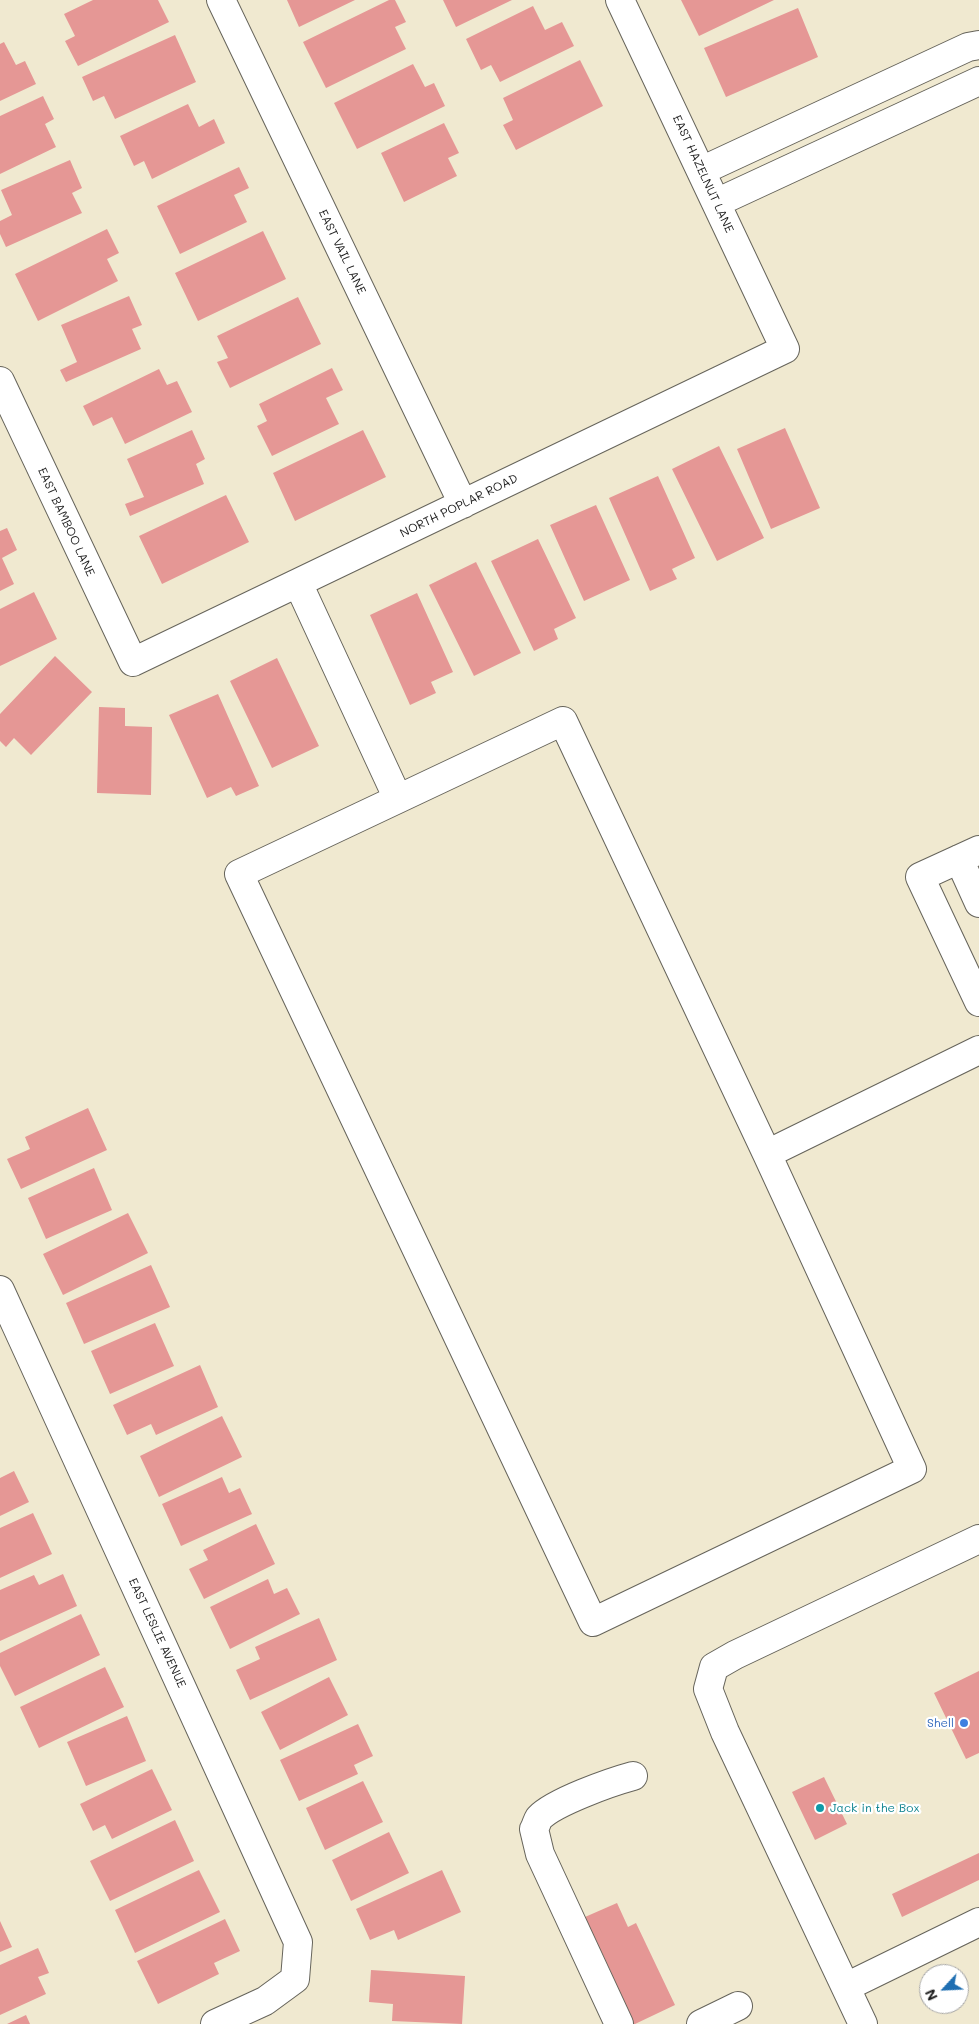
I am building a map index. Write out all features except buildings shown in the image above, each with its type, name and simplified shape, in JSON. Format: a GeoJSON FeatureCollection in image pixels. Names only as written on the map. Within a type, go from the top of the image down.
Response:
{"type":"FeatureCollection","features":[{"type":"Feature","properties":{"kind":"street","name":"EAST VAIL LANE"},"geometry":{"type":"LineString","coordinates":[[221,0],[463,504]]}},
{"type":"Feature","properties":{"kind":"street","name":"EAST HAZELNUT LANE"},"geometry":{"type":"LineString","coordinates":[[620,0],[784,349]]}},
{"type":"Feature","properties":{"kind":"street"},"geometry":{"type":"LineString","coordinates":[[701,171],[968,47],[979,45]]}},
{"type":"Feature","properties":{"kind":"street"},"geometry":{"type":"LineString","coordinates":[[716,203],[979,81]]}},
{"type":"Feature","properties":{"kind":"street"},"geometry":{"type":"LineString","coordinates":[[835,108],[849,141]]}},
{"type":"Feature","properties":{"kind":"street","name":"NORTH POPLAR ROAD"},"geometry":{"type":"LineString","coordinates":[[133,662],[784,349]]}},
{"type":"Feature","properties":{"kind":"street","name":"EAST BAMBOO LANE"},"geometry":{"type":"LineString","coordinates":[[0,381],[133,662]]}},
{"type":"Feature","properties":{"kind":"street"},"geometry":{"type":"LineString","coordinates":[[298,583],[398,799]]}},
{"type":"Feature","properties":{"kind":"street"},"geometry":{"type":"LineString","coordinates":[[563,721],[767,1154],[912,1469],[593,1622],[239,874],[398,799],[563,721]]}},
{"type":"Feature","properties":{"kind":"street"},"geometry":{"type":"LineString","coordinates":[[979,903],[969,854],[920,877],[979,1002]]}},
{"type":"Feature","properties":{"kind":"street"},"geometry":{"type":"LineString","coordinates":[[767,1154],[979,1050]]}},
{"type":"Feature","properties":{"kind":"street","name":"EAST LESLIE AVENUE"},"geometry":{"type":"LineString","coordinates":[[0,1290],[298,1942],[295,1978],[265,2001],[215,2024]]}},
{"type":"Feature","properties":{"kind":"street"},"geometry":{"type":"LineString","coordinates":[[863,2024],[725,1732],[708,1689],[714,1667],[735,1655],[979,1539]]}},
{"type":"Feature","properties":{"kind":"street"},"geometry":{"type":"LineString","coordinates":[[619,2024],[540,1854],[534,1829],[539,1818],[557,1806],[605,1784],[633,1776]]}},
{"type":"Feature","properties":{"kind":"street"},"geometry":{"type":"LineString","coordinates":[[846,1987],[979,1922]]}},
{"type":"Feature","properties":{"kind":"street"},"geometry":{"type":"LineString","coordinates":[[701,2024],[738,2006]]}},
{"type":"Feature","properties":{"kind":"place","name":"Shell"},"geometry":{"type":"Point","coordinates":[964,1723]}},
{"type":"Feature","properties":{"kind":"place","name":"Jack in the Box"},"geometry":{"type":"Point","coordinates":[820,1808]}}]}
